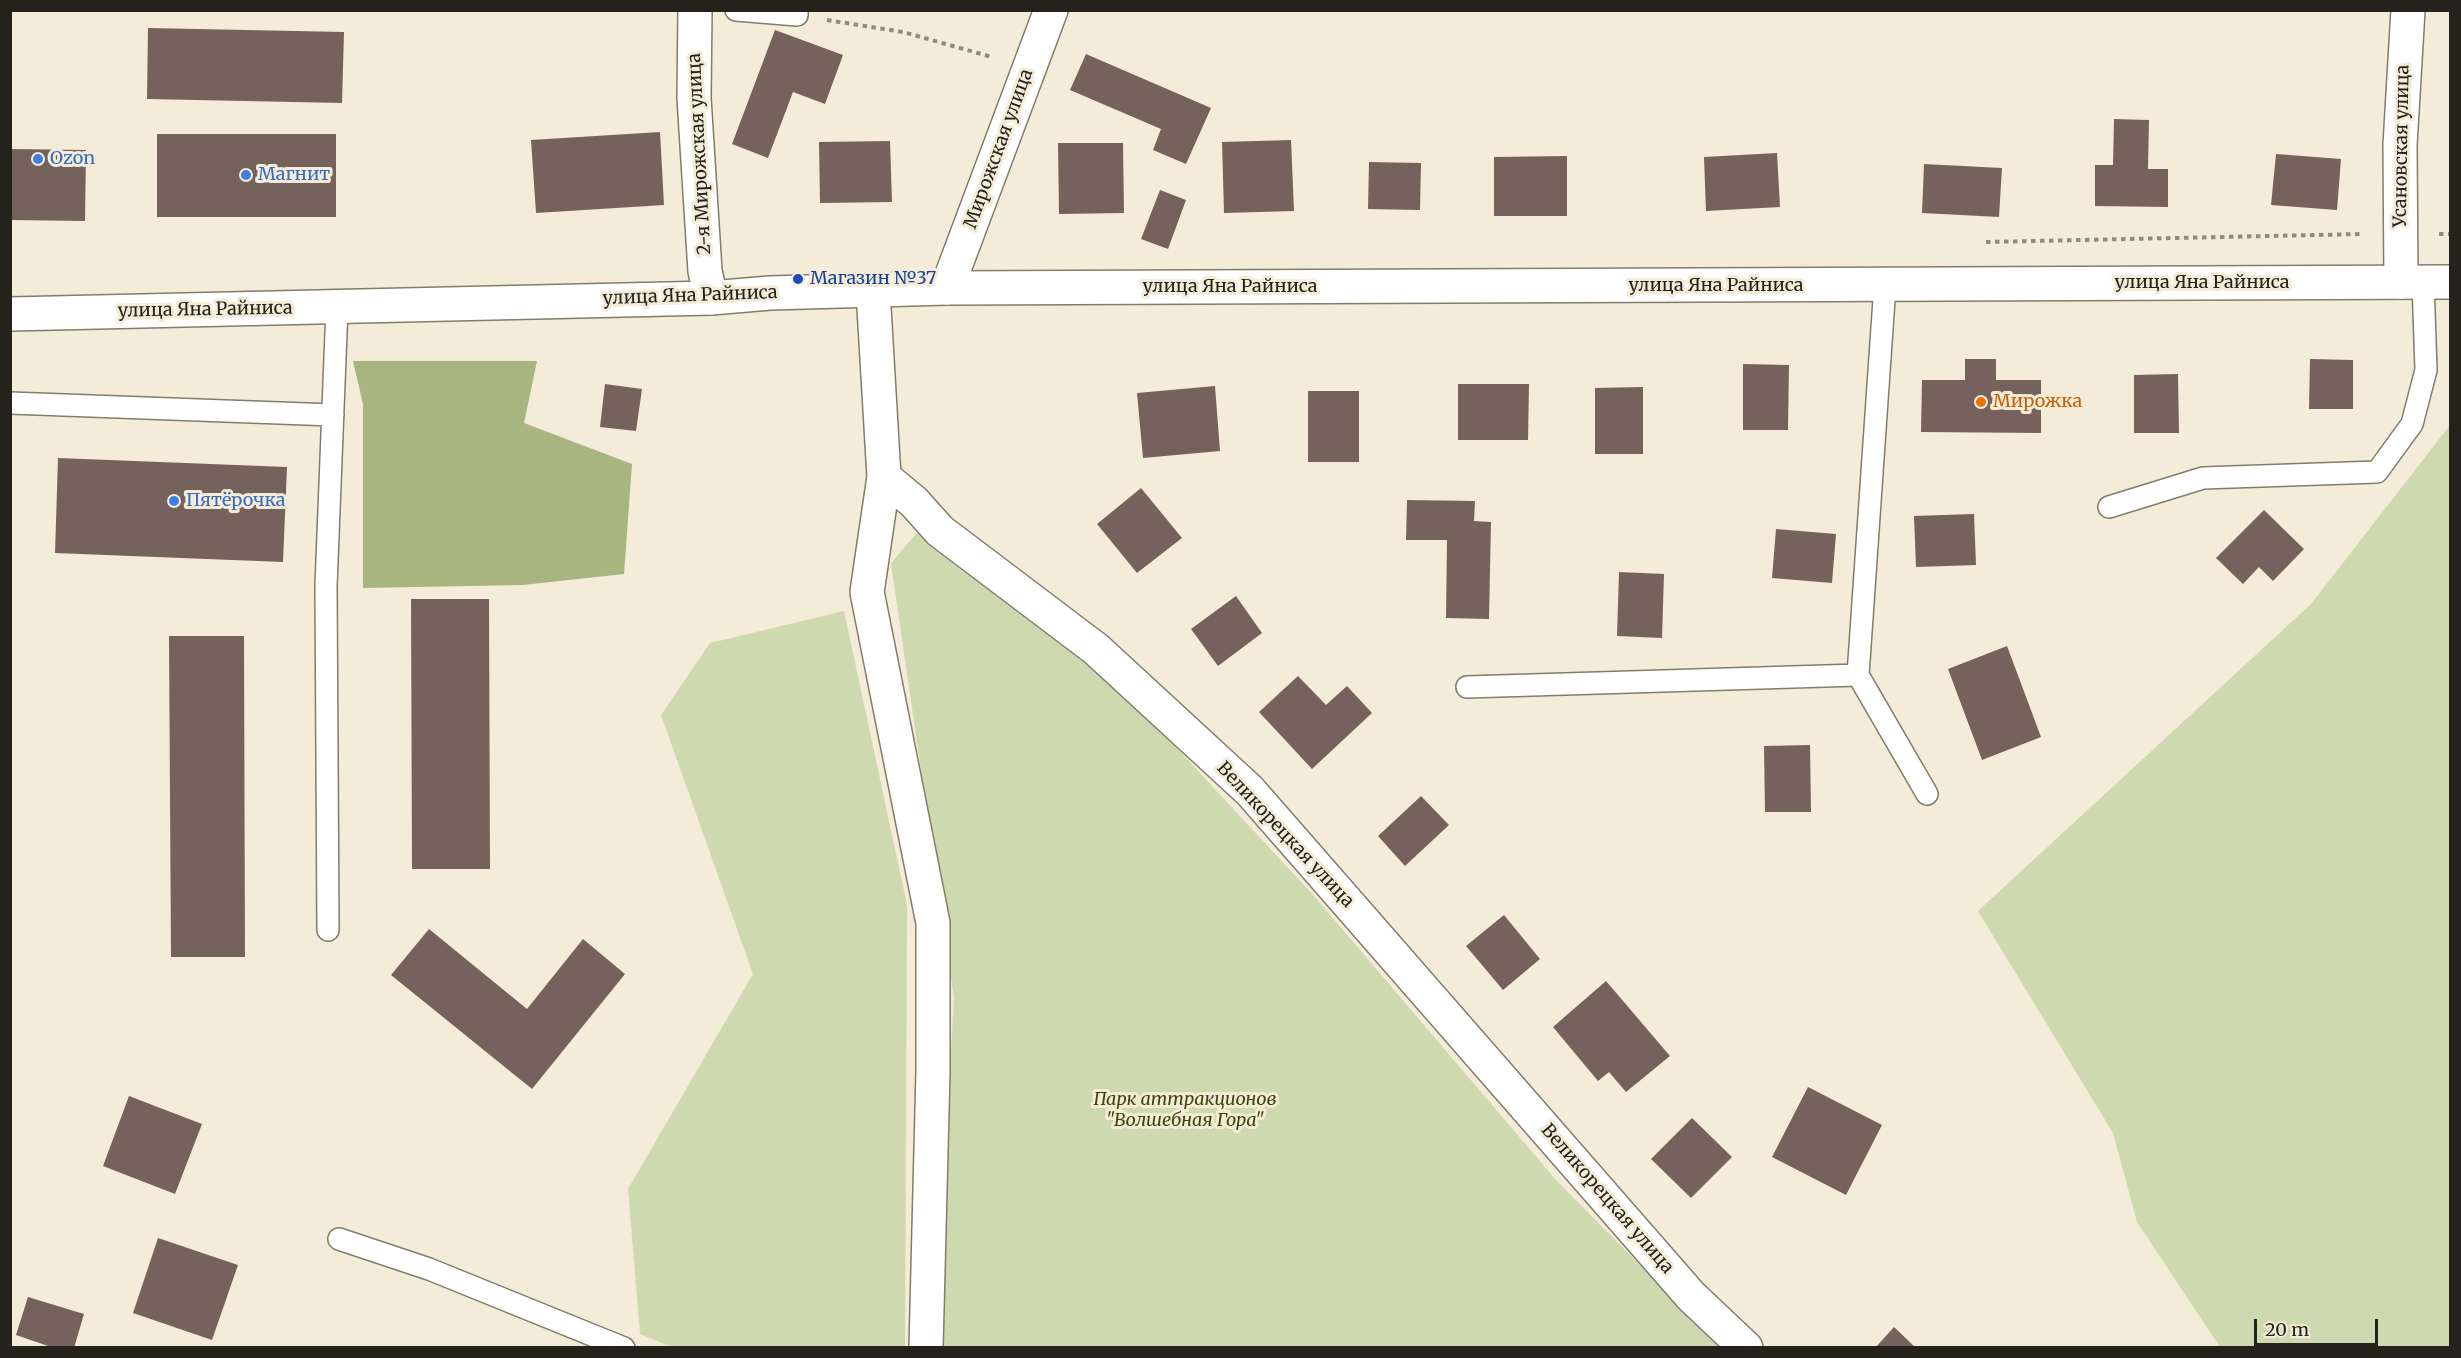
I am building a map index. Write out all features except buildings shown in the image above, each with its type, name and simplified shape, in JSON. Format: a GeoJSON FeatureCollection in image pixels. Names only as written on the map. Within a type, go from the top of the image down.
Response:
{"type":"FeatureCollection","features":[{"type":"Feature","properties":{"kind":"street","name":"2-я Мирожская улица"},"geometry":{"type":"LineString","coordinates":[[695,10],[694,98],[705,271],[711,298]]}},
{"type":"Feature","properties":{"kind":"street","name":"Мирожская улица"},"geometry":{"type":"LineString","coordinates":[[947,288],[1051,10]]}},
{"type":"Feature","properties":{"kind":"street","name":"Усановская улица"},"geometry":{"type":"LineString","coordinates":[[2408,10],[2400,145],[2425,282]]}},
{"type":"Feature","properties":{"kind":"street","name":"улица Яна Райниса"},"geometry":{"type":"LineString","coordinates":[[10,314],[711,298],[770,293],[947,288],[2425,282]]}},
{"type":"Feature","properties":{"kind":"street"},"geometry":{"type":"LineString","coordinates":[[873,291],[884,477],[867,592],[933,923],[933,1071],[926,1347]]}},
{"type":"Feature","properties":{"kind":"street","name":"Великорецкая улица"},"geometry":{"type":"LineString","coordinates":[[884,477],[914,502],[940,531],[1096,649],[1250,791],[1691,1296],[1746,1347]]}},
{"type":"Feature","properties":{"kind":"lane"},"geometry":{"type":"LineString","coordinates":[[736,10],[797,13]]}},
{"type":"Feature","properties":{"kind":"lane"},"geometry":{"type":"LineString","coordinates":[[2109,507],[2203,478],[2377,472],[2412,424],[2426,370],[2425,282]]}},
{"type":"Feature","properties":{"kind":"lane"},"geometry":{"type":"LineString","coordinates":[[1885,285],[1858,675],[1927,794]]}},
{"type":"Feature","properties":{"kind":"lane"},"geometry":{"type":"LineString","coordinates":[[328,930],[326,586],[337,307]]}},
{"type":"Feature","properties":{"kind":"lane"},"geometry":{"type":"LineString","coordinates":[[10,403],[333,415]]}},
{"type":"Feature","properties":{"kind":"lane"},"geometry":{"type":"LineString","coordinates":[[1467,687],[1858,675]]}},
{"type":"Feature","properties":{"kind":"lane"},"geometry":{"type":"LineString","coordinates":[[339,1239],[429,1269],[624,1347]]}},
{"type":"Feature","properties":{"kind":"path"},"geometry":{"type":"LineString","coordinates":[[797,13],[903,32],[1030,68]]}},
{"type":"Feature","properties":{"kind":"green space"},"geometry":{"type":"Polygon","coordinates":[[[353,361],[537,361],[524,423],[632,464],[624,574],[523,585],[363,588],[363,404],[353,361]]]}},
{"type":"Feature","properties":{"kind":"green space"},"geometry":{"type":"Polygon","coordinates":[[[2450,425],[2450,1347],[2220,1347],[2137,1222],[2113,1133],[1978,911],[2311,604],[2450,425]]]}},
{"type":"Feature","properties":{"kind":"green space","name":"Парк аттракционов \"Волшебная Гора\""},"geometry":{"type":"Polygon","coordinates":[[[920,529],[1137,705],[1314,896],[1556,1180],[1721,1347],[934,1347],[954,998],[891,563],[920,529]]]}},
{"type":"Feature","properties":{"kind":"green space"},"geometry":{"type":"Polygon","coordinates":[[[844,611],[907,905],[905,1347],[672,1347],[640,1334],[628,1189],[753,974],[661,715],[710,643],[844,611]]]}},
{"type":"Feature","properties":{"kind":"place","name":"Ozon"},"geometry":{"type":"Point","coordinates":[38,159]}},
{"type":"Feature","properties":{"kind":"place","name":"Магнит"},"geometry":{"type":"Point","coordinates":[246,175]}},
{"type":"Feature","properties":{"kind":"place","name":"Магазин №37"},"geometry":{"type":"Point","coordinates":[798,279]}},
{"type":"Feature","properties":{"kind":"place","name":"Мирожка"},"geometry":{"type":"Point","coordinates":[1981,402]}},
{"type":"Feature","properties":{"kind":"place","name":"Пятёрочка"},"geometry":{"type":"Point","coordinates":[174,501]}}]}
